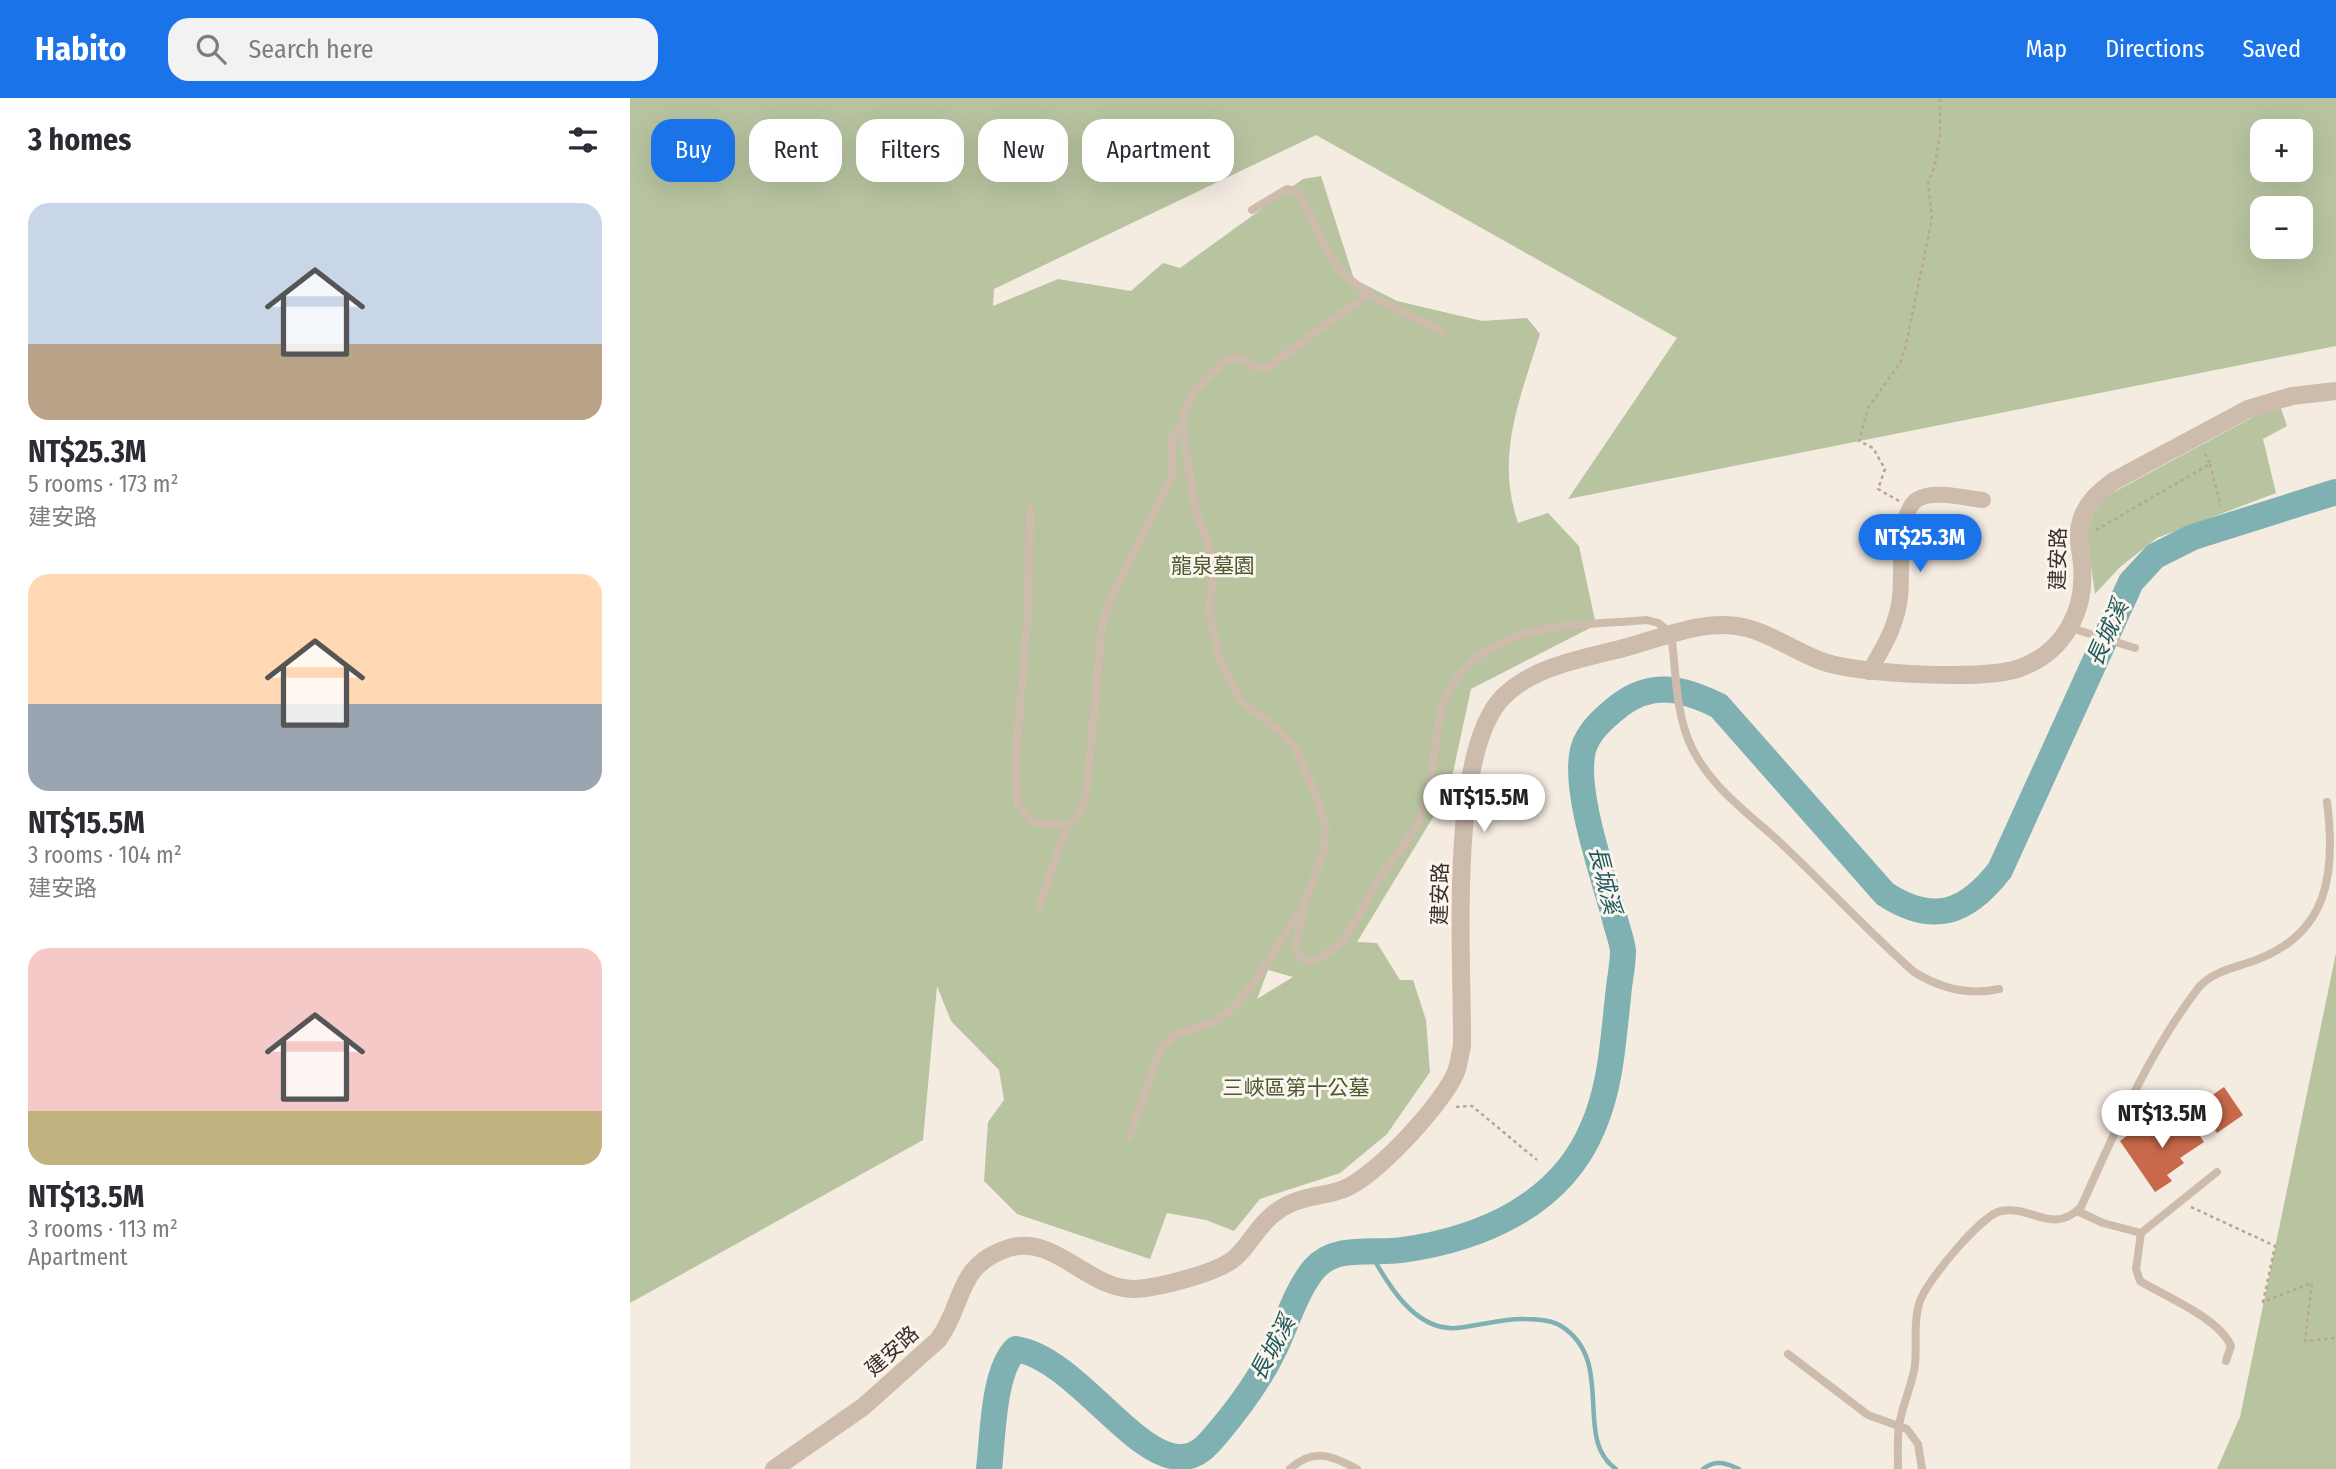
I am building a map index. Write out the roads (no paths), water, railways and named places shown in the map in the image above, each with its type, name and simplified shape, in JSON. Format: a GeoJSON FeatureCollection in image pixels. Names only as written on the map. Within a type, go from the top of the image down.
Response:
{"type":"FeatureCollection","features":[{"type":"Feature","properties":{"kind":"street","name":"建安路"},"geometry":{"type":"LineString","coordinates":[[774,1469],[846,1420],[938,1340],[946,1329],[961,1285],[989,1257],[1008,1248],[1025,1245],[1040,1247],[1102,1282],[1122,1288],[1170,1283],[1224,1265],[1236,1258],[1263,1222],[1291,1202],[1343,1189],[1377,1167],[1422,1120],[1457,1071],[1462,1046],[1462,871],[1476,746],[1485,721],[1503,698],[1528,678],[1570,661],[1671,633],[1725,625],[1748,628],[1826,662],[1869,672],[1999,674],[2021,668],[2036,659],[2071,628],[2083,582],[2078,541],[2080,523],[2086,506],[2112,482],[2248,408],[2292,396],[2336,391]]}},
{"type":"Feature","properties":{"kind":"street"},"geometry":{"type":"LineString","coordinates":[[1869,672],[1895,620],[1900,598],[1904,528],[1910,507],[1923,497],[1983,500]]}},
{"type":"Feature","properties":{"kind":"lane"},"geometry":{"type":"LineString","coordinates":[[1252,210],[1277,193],[1287,189],[1295,191],[1341,271],[1368,294],[1442,331]]}},
{"type":"Feature","properties":{"kind":"lane"},"geometry":{"type":"LineString","coordinates":[[1368,294],[1267,368],[1257,368],[1238,358],[1224,361],[1192,393],[1183,414],[1195,509],[1214,561],[1209,612],[1220,659],[1240,700],[1280,732],[1295,748],[1314,790],[1326,829],[1324,853],[1305,905],[1295,948],[1298,956],[1306,961],[1329,952],[1345,936],[1379,878],[1418,822],[1429,787],[1438,716],[1448,689],[1481,655],[1522,634],[1647,620],[1658,622],[1671,633],[1680,712],[1699,760],[1731,801],[1786,848],[1914,972],[1933,983],[1961,991],[1983,993],[1999,989]]}},
{"type":"Feature","properties":{"kind":"lane"},"geometry":{"type":"LineString","coordinates":[[1040,905],[1067,826],[1083,808],[1102,625],[1112,596],[1171,477],[1172,437],[1183,425]]}},
{"type":"Feature","properties":{"kind":"lane"},"geometry":{"type":"LineString","coordinates":[[1030,509],[1028,613],[1017,728],[1016,792],[1018,806],[1026,817],[1047,826],[1067,826]]}},
{"type":"Feature","properties":{"kind":"lane"},"geometry":{"type":"LineString","coordinates":[[2071,628],[2135,648]]}},
{"type":"Feature","properties":{"kind":"lane"},"geometry":{"type":"LineString","coordinates":[[1898,1469],[1899,1425],[1912,1382],[1920,1300],[1951,1257],[1986,1220],[2000,1211],[2052,1220],[2067,1219],[2077,1211],[2114,1129],[2201,985],[2217,974],[2280,951],[2299,936],[2313,919],[2331,861],[2327,802]]}},
{"type":"Feature","properties":{"kind":"lane"},"geometry":{"type":"LineString","coordinates":[[1129,1137],[1160,1050],[1168,1039],[1177,1032],[1212,1023],[1233,1007],[1305,905]]}},
{"type":"Feature","properties":{"kind":"lane"},"geometry":{"type":"LineString","coordinates":[[2217,1172],[2141,1233],[2136,1269],[2140,1281],[2184,1305],[2224,1335],[2231,1346],[2226,1361]]}},
{"type":"Feature","properties":{"kind":"lane"},"geometry":{"type":"LineString","coordinates":[[2077,1211],[2103,1223],[2141,1233]]}},
{"type":"Feature","properties":{"kind":"lane"},"geometry":{"type":"LineString","coordinates":[[1788,1354],[1868,1415],[1907,1429],[1918,1444],[1922,1469]]}},
{"type":"Feature","properties":{"kind":"lane"},"geometry":{"type":"LineString","coordinates":[[1290,1469],[1305,1457],[1318,1454],[1332,1456],[1357,1469]]}},
{"type":"Feature","properties":{"kind":"waterway","name":"長城溪"},"geometry":{"type":"LineString","coordinates":[[989,1469],[998,1388],[1008,1359],[1016,1349],[1038,1356],[1059,1370],[1142,1441],[1161,1452],[1186,1457],[1203,1449],[1236,1411],[1273,1352],[1301,1288],[1323,1261],[1344,1253],[1402,1250],[1461,1237],[1515,1214],[1561,1178],[1579,1154],[1593,1127],[1604,1096],[1613,1047],[1623,951],[1591,834],[1581,768],[1585,743],[1603,720],[1620,705],[1645,692],[1670,690],[1694,695],[1719,706],[1885,894],[1918,910],[1948,910],[1974,897],[2000,870],[2131,582],[2155,556],[2193,537],[2336,492]]}},
{"type":"Feature","properties":{"kind":"waterway"},"geometry":{"type":"LineString","coordinates":[[1369,1250],[1393,1290],[1414,1313],[1427,1322],[1456,1328],[1508,1320],[1548,1321],[1561,1326],[1578,1341],[1587,1359],[1591,1379],[1597,1439],[1603,1456],[1616,1469]]}},
{"type":"Feature","properties":{"kind":"waterway"},"geometry":{"type":"LineString","coordinates":[[1703,1469],[1721,1463],[1739,1469]]}},
{"type":"Feature","properties":{"kind":"park label","name":"龍泉墓園"},"geometry":{"type":"Point","coordinates":[1213,566]}},
{"type":"Feature","properties":{"kind":"park label","name":"三峽區第十公墓"},"geometry":{"type":"Point","coordinates":[1296,1088]}}]}
